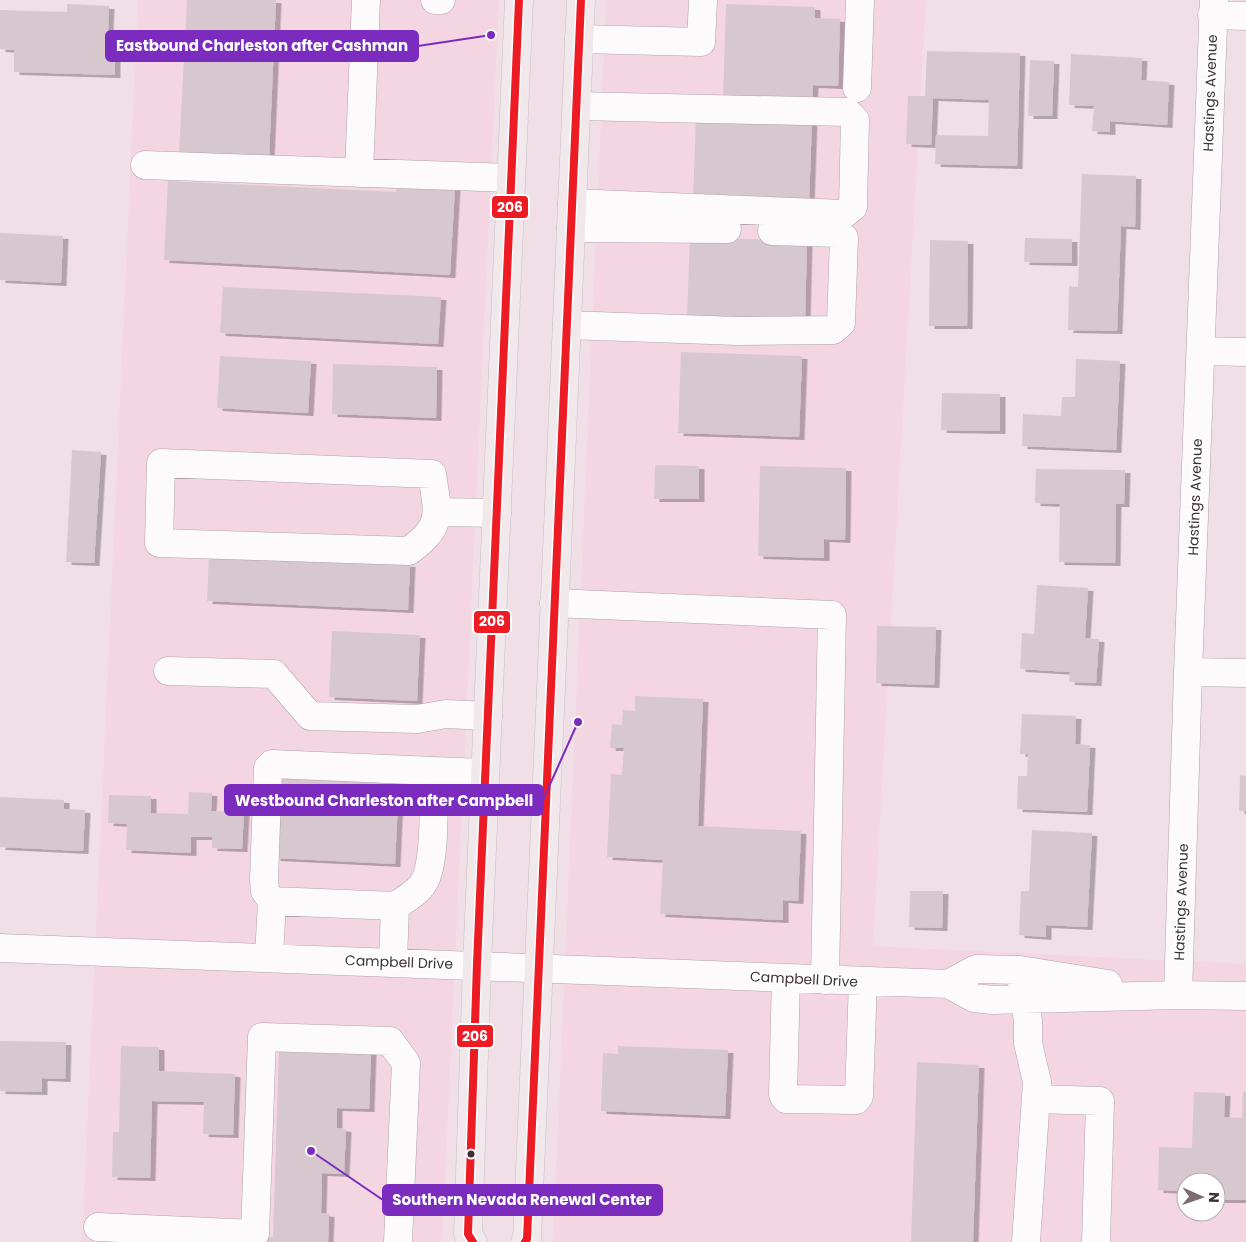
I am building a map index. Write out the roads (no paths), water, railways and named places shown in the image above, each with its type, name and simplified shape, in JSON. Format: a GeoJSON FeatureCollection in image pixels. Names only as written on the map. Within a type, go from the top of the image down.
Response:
{"type":"FeatureCollection","features":[{"type":"Feature","properties":{"kind":"main road"},"geometry":{"type":"LineString","coordinates":[[474,1242],[468,1234],[477,964],[519,0]]}},
{"type":"Feature","properties":{"kind":"main road"},"geometry":{"type":"LineString","coordinates":[[525,1242],[581,0]]}},
{"type":"Feature","properties":{"kind":"street"},"geometry":{"type":"LineString","coordinates":[[359,174],[366,0]]}},
{"type":"Feature","properties":{"kind":"street"},"geometry":{"type":"LineString","coordinates":[[435,0],[441,0]]}},
{"type":"Feature","properties":{"kind":"street"},"geometry":{"type":"LineString","coordinates":[[579,39],[701,42],[703,0]]}},
{"type":"Feature","properties":{"kind":"street"},"geometry":{"type":"LineString","coordinates":[[857,88],[860,0]]}},
{"type":"Feature","properties":{"kind":"street"},"geometry":{"type":"LineString","coordinates":[[1213,7],[1246,16]]}},
{"type":"Feature","properties":{"kind":"street","name":"Hastings Avenue"},"geometry":{"type":"LineString","coordinates":[[1178,995],[1213,7]]}},
{"type":"Feature","properties":{"kind":"street"},"geometry":{"type":"LineString","coordinates":[[572,215],[694,210],[844,214],[853,207],[855,120],[847,112],[576,106]]}},
{"type":"Feature","properties":{"kind":"street"},"geometry":{"type":"LineString","coordinates":[[146,165],[511,178]]}},
{"type":"Feature","properties":{"kind":"street"},"geometry":{"type":"LineString","coordinates":[[567,325],[738,331],[833,330],[841,323],[844,238],[837,233],[702,229],[572,215]]}},
{"type":"Feature","properties":{"kind":"street"},"geometry":{"type":"LineString","coordinates":[[1201,351],[1246,352]]}},
{"type":"Feature","properties":{"kind":"street"},"geometry":{"type":"LineString","coordinates":[[161,463],[432,474],[438,512],[427,537],[409,551],[159,543],[161,463]]}},
{"type":"Feature","properties":{"kind":"street"},"geometry":{"type":"LineString","coordinates":[[438,512],[497,513]]}},
{"type":"Feature","properties":{"kind":"street"},"geometry":{"type":"LineString","coordinates":[[554,602],[832,615],[825,980]]}},
{"type":"Feature","properties":{"kind":"street"},"geometry":{"type":"LineString","coordinates":[[168,671],[274,674],[310,716],[417,719],[446,714],[488,716]]}},
{"type":"Feature","properties":{"kind":"street"},"geometry":{"type":"LineString","coordinates":[[1188,672],[1246,673]]}},
{"type":"Feature","properties":{"kind":"street"},"geometry":{"type":"LineString","coordinates":[[269,958],[272,901],[265,891],[264,879],[268,768],[272,764],[485,773]]}},
{"type":"Feature","properties":{"kind":"street"},"geometry":{"type":"LineString","coordinates":[[272,901],[395,906],[416,892],[426,880],[431,850],[434,771]]}},
{"type":"Feature","properties":{"kind":"street"},"geometry":{"type":"LineString","coordinates":[[393,962],[395,906]]}},
{"type":"Feature","properties":{"kind":"street","name":"Campbell Drive"},"geometry":{"type":"LineString","coordinates":[[0,948],[477,964],[863,982],[948,984],[974,998],[992,1000],[1178,995],[1246,996]]}},
{"type":"Feature","properties":{"kind":"street","name":"Campbell Drive"},"geometry":{"type":"LineString","coordinates":[[948,984],[976,969],[1020,970],[1178,995]]}},
{"type":"Feature","properties":{"kind":"street"},"geometry":{"type":"LineString","coordinates":[[1020,970],[1028,1021],[1028,1043],[1037,1082],[1026,1242]]}},
{"type":"Feature","properties":{"kind":"street"},"geometry":{"type":"LineString","coordinates":[[786,978],[783,1095],[786,1099],[856,1100],[859,1096],[863,982]]}},
{"type":"Feature","properties":{"kind":"street"},"geometry":{"type":"LineString","coordinates":[[992,1000],[1002,1006],[1013,1022],[1020,1039],[1028,1043]]}},
{"type":"Feature","properties":{"kind":"street"},"geometry":{"type":"LineString","coordinates":[[98,1226],[255,1234],[262,1037],[390,1041],[406,1063],[398,1242]]}},
{"type":"Feature","properties":{"kind":"street"},"geometry":{"type":"LineString","coordinates":[[1036,1099],[1100,1101],[1096,1242]]}},
{"type":"Feature","properties":{"kind":"place","name":"Eastbound Charleston after Cashman"},"geometry":{"type":"Point","coordinates":[491,35]}},
{"type":"Feature","properties":{"kind":"place","name":"Westbound Charleston after Campbell"},"geometry":{"type":"Point","coordinates":[578,722]}},
{"type":"Feature","properties":{"kind":"place","name":"Southern Nevada Renewal Center"},"geometry":{"type":"Point","coordinates":[311,1151]}}]}
